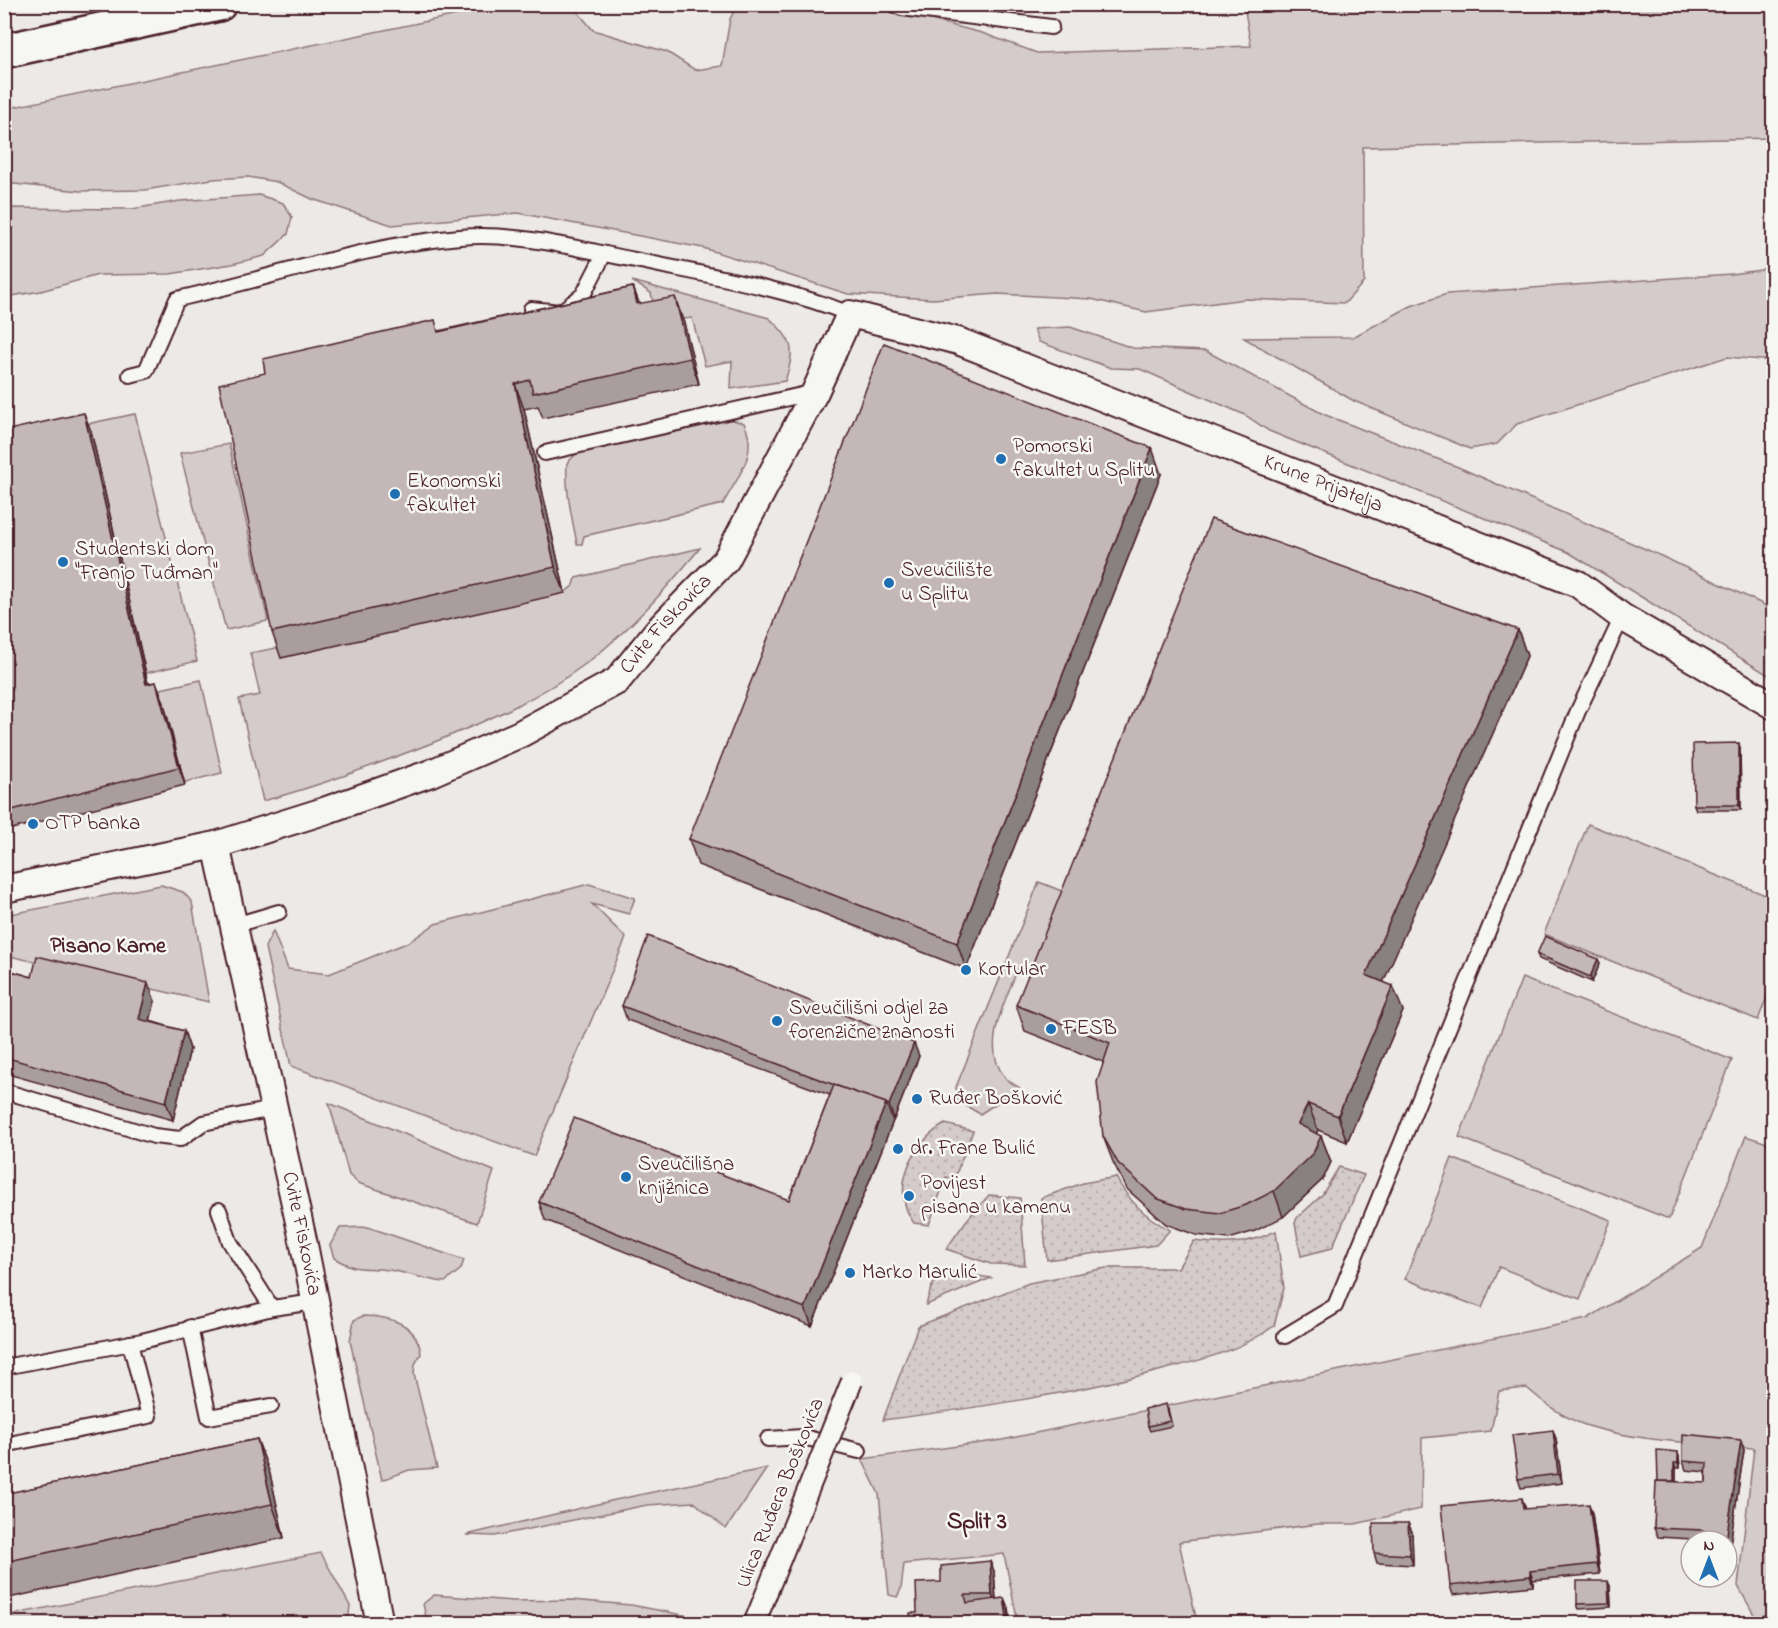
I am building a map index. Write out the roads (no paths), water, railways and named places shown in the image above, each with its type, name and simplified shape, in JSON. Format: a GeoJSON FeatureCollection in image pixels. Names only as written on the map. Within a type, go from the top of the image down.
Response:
{"type":"FeatureCollection","features":[{"type":"Feature","properties":{"kind":"street"},"geometry":{"type":"LineString","coordinates":[[4,51],[219,4]]}},
{"type":"Feature","properties":{"kind":"street","name":"Cvite Fiskovića"},"geometry":{"type":"LineString","coordinates":[[4,889],[216,845],[430,773],[520,734],[617,681],[658,630],[726,560],[814,392],[850,314]]}},
{"type":"Feature","properties":{"kind":"street","name":"Krune Prijatelja"},"geometry":{"type":"LineString","coordinates":[[850,314],[958,341],[1578,584],[1622,617],[1773,706]]}},
{"type":"Feature","properties":{"kind":"street","name":"Cvite Fiskovića"},"geometry":{"type":"LineString","coordinates":[[216,845],[315,1302],[380,1623]]}},
{"type":"Feature","properties":{"kind":"street","name":"Ulica Ruđera Boškovića"},"geometry":{"type":"LineString","coordinates":[[754,1623],[852,1381]]}},
{"type":"Feature","properties":{"kind":"lane"},"geometry":{"type":"LineString","coordinates":[[893,4],[902,8],[1051,27]]}},
{"type":"Feature","properties":{"kind":"lane"},"geometry":{"type":"LineString","coordinates":[[130,375],[146,370],[177,299],[407,243],[462,236],[515,237],[604,254],[727,279],[850,314]]}},
{"type":"Feature","properties":{"kind":"lane"},"geometry":{"type":"LineString","coordinates":[[531,309],[560,312],[583,295],[604,254]]}},
{"type":"Feature","properties":{"kind":"lane"},"geometry":{"type":"LineString","coordinates":[[545,453],[814,392]]}},
{"type":"Feature","properties":{"kind":"lane"},"geometry":{"type":"LineString","coordinates":[[1285,1336],[1335,1306],[1578,711],[1622,617]]}},
{"type":"Feature","properties":{"kind":"lane"},"geometry":{"type":"LineString","coordinates":[[235,925],[279,912]]}},
{"type":"Feature","properties":{"kind":"lane"},"geometry":{"type":"LineString","coordinates":[[4,1091],[154,1136],[180,1138],[203,1123],[273,1109]]}},
{"type":"Feature","properties":{"kind":"lane"},"geometry":{"type":"LineString","coordinates":[[219,1210],[230,1242],[272,1308]]}},
{"type":"Feature","properties":{"kind":"lane"},"geometry":{"type":"LineString","coordinates":[[4,1367],[130,1343],[272,1308],[315,1302]]}},
{"type":"Feature","properties":{"kind":"lane"},"geometry":{"type":"LineString","coordinates":[[190,1327],[209,1417],[272,1406]]}},
{"type":"Feature","properties":{"kind":"lane"},"geometry":{"type":"LineString","coordinates":[[4,1445],[149,1416],[130,1343]]}},
{"type":"Feature","properties":{"kind":"lane"},"geometry":{"type":"LineString","coordinates":[[768,1439],[803,1437],[859,1451]]}},
{"type":"Feature","properties":{"kind":"place","name":"Pomorski fakultet u Splitu"},"geometry":{"type":"Point","coordinates":[1001,459]}},
{"type":"Feature","properties":{"kind":"place","name":"Ekonomski fakultet"},"geometry":{"type":"Point","coordinates":[395,494]}},
{"type":"Feature","properties":{"kind":"place","name":"Studentski dom \"Franjo Tuđman\""},"geometry":{"type":"Point","coordinates":[63,562]}},
{"type":"Feature","properties":{"kind":"place","name":"Sveučilište u Splitu"},"geometry":{"type":"Point","coordinates":[889,583]}},
{"type":"Feature","properties":{"kind":"place","name":"OTP banka"},"geometry":{"type":"Point","coordinates":[33,824]}},
{"type":"Feature","properties":{"kind":"place","name":"Kortular"},"geometry":{"type":"Point","coordinates":[966,970]}},
{"type":"Feature","properties":{"kind":"place","name":"Sveučilišni odjel za forenzične znanosti"},"geometry":{"type":"Point","coordinates":[777,1021]}},
{"type":"Feature","properties":{"kind":"place","name":"FESB"},"geometry":{"type":"Point","coordinates":[1051,1029]}},
{"type":"Feature","properties":{"kind":"place","name":"Ruđer Bošković"},"geometry":{"type":"Point","coordinates":[917,1099]}},
{"type":"Feature","properties":{"kind":"place","name":"dr. Frane Bulić"},"geometry":{"type":"Point","coordinates":[898,1149]}},
{"type":"Feature","properties":{"kind":"place","name":"Sveučilišna knjižnica"},"geometry":{"type":"Point","coordinates":[626,1177]}},
{"type":"Feature","properties":{"kind":"place","name":"Povijest pisana u kamenu"},"geometry":{"type":"Point","coordinates":[909,1196]}},
{"type":"Feature","properties":{"kind":"place","name":"Marko Marulić"},"geometry":{"type":"Point","coordinates":[850,1273]}},
{"type":"Feature","properties":{"kind":"district","name":"Pisano Kame"},"geometry":{"type":"Point","coordinates":[108,947]}},
{"type":"Feature","properties":{"kind":"district","name":"Split 3"},"geometry":{"type":"Point","coordinates":[977,1522]}}]}
